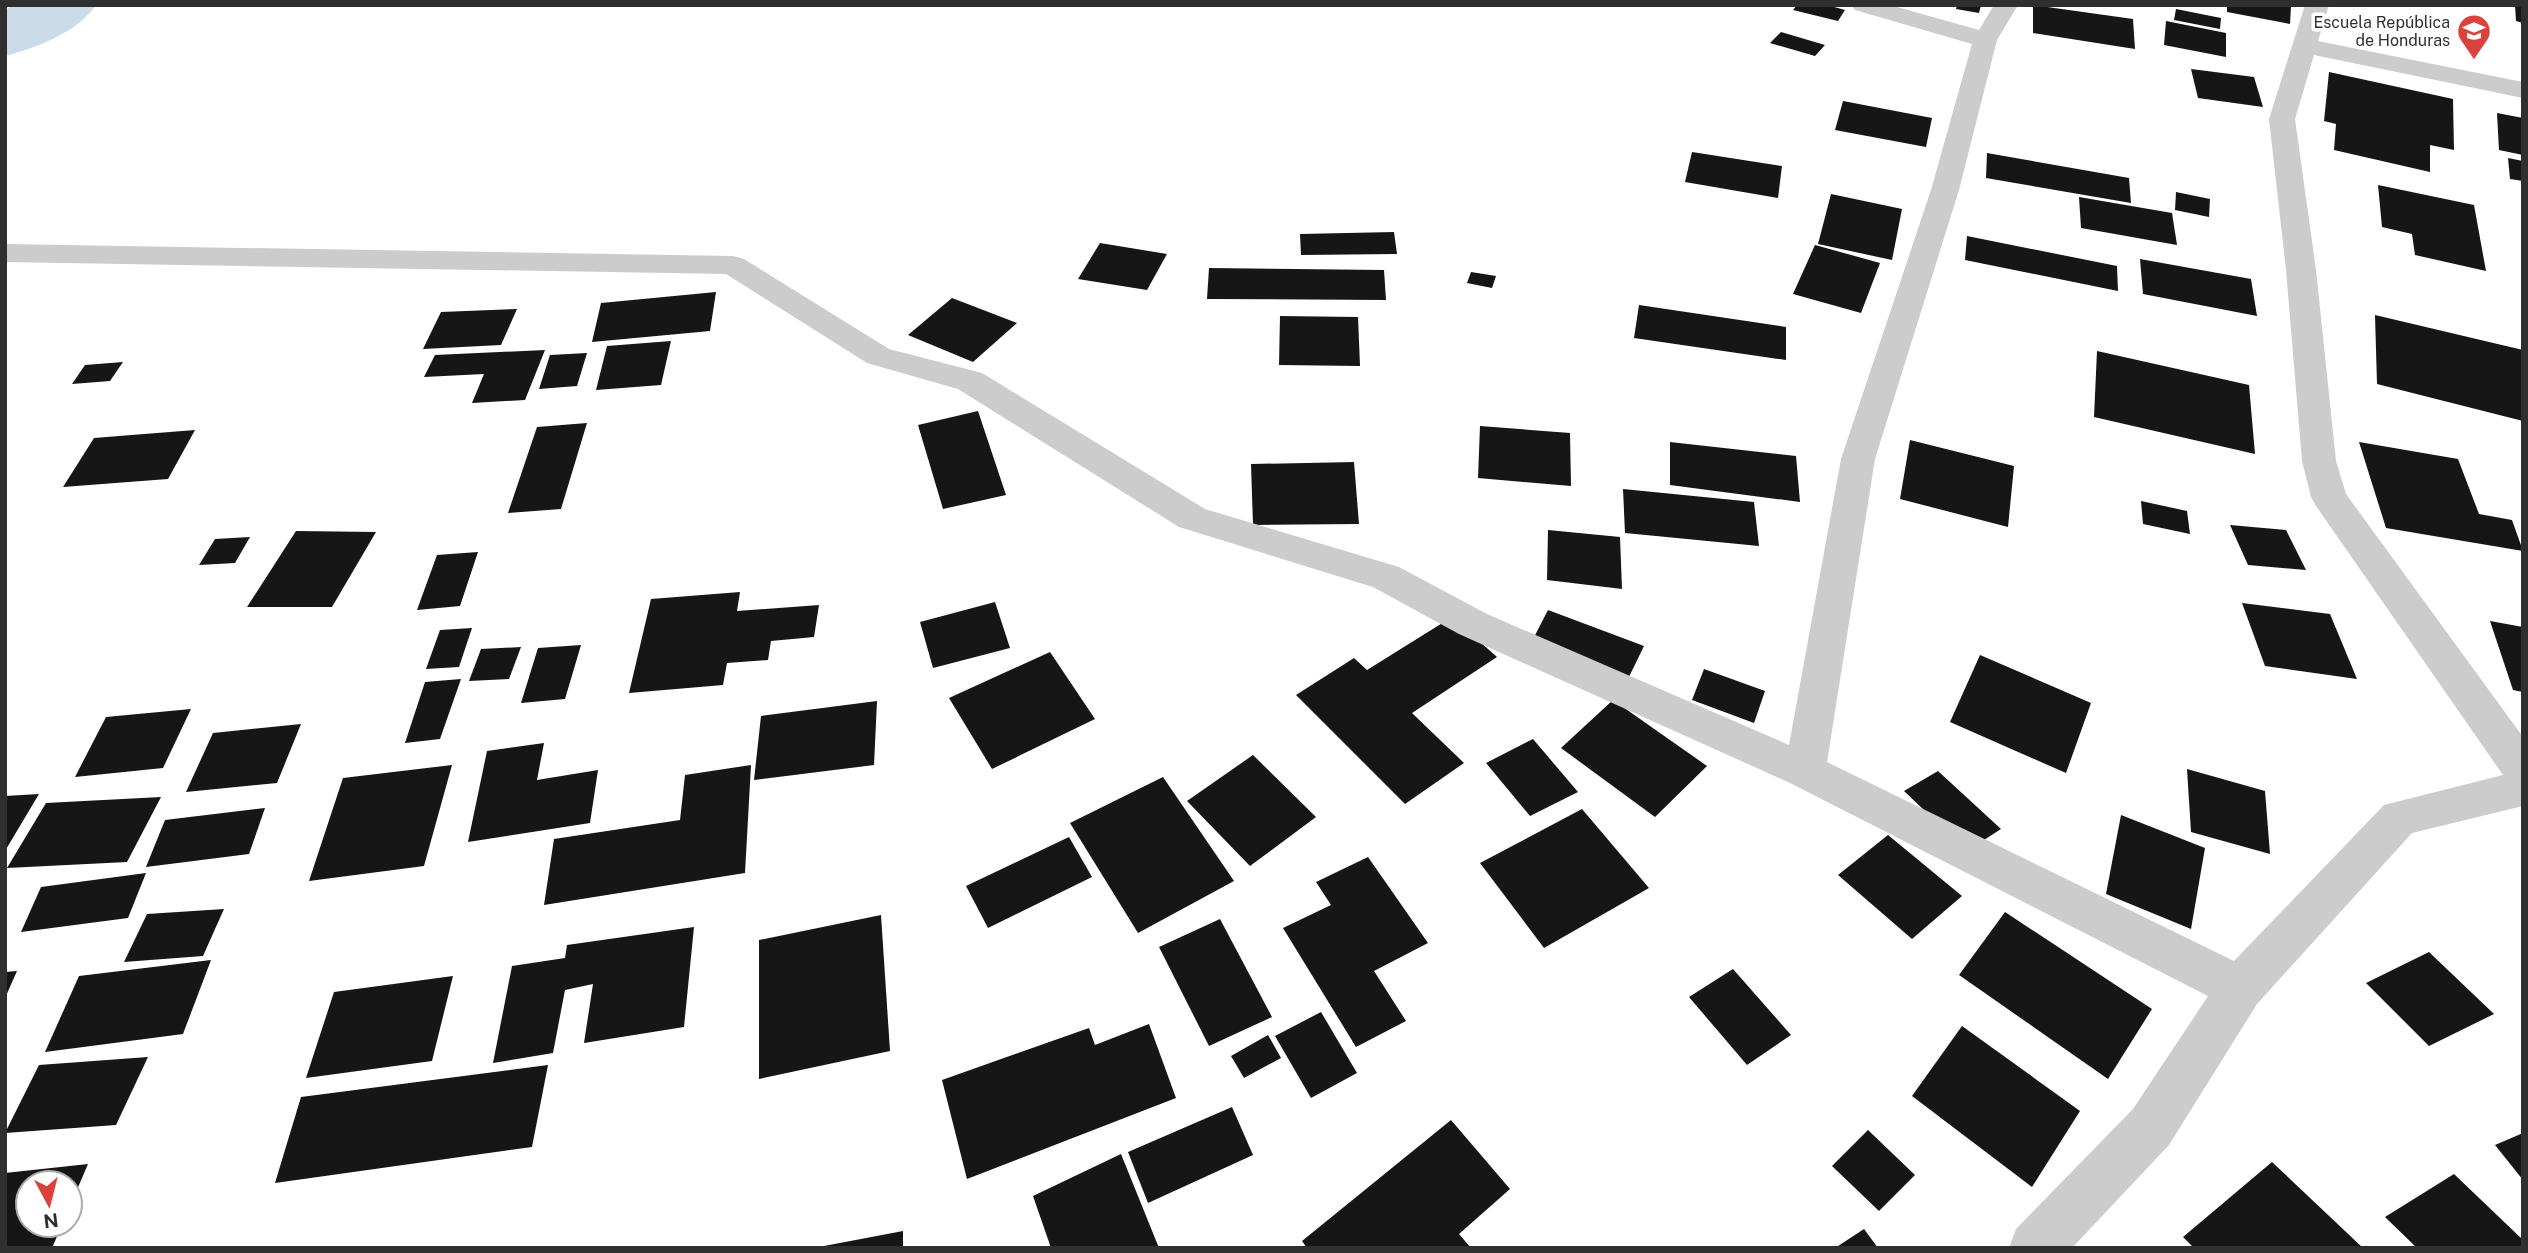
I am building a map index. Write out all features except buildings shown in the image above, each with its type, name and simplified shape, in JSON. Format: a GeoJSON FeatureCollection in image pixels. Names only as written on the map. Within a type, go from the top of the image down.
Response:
{"type":"FeatureCollection","features":[{"type":"Feature","properties":{"kind":"street"},"geometry":{"type":"LineString","coordinates":[[1863,5],[1984,40]]}},
{"type":"Feature","properties":{"kind":"street"},"geometry":{"type":"LineString","coordinates":[[1805,771],[1858,459],[1945,190],[1984,40],[2006,5]]}},
{"type":"Feature","properties":{"kind":"street"},"geometry":{"type":"LineString","coordinates":[[2317,5],[2282,119],[2301,270],[2319,461],[2329,497],[2523,770]]}},
{"type":"Feature","properties":{"kind":"street"},"geometry":{"type":"LineString","coordinates":[[2304,46],[2523,90]]}},
{"type":"Feature","properties":{"kind":"street"},"geometry":{"type":"LineString","coordinates":[[5,253],[733,265],[878,356],[970,381],[1192,519],[1386,577],[1473,624],[1805,771],[2240,988]]}},
{"type":"Feature","properties":{"kind":"street"},"geometry":{"type":"LineString","coordinates":[[2035,1248],[2151,1127],[2240,988],[2399,818],[2523,788]]}},
{"type":"Feature","properties":{"kind":"waterway"},"geometry":{"type":"LineString","coordinates":[[5,36],[64,5]]}},
{"type":"Feature","properties":{"kind":"place","name":"Escuela República de Honduras"},"geometry":{"type":"Point","coordinates":[2474,61]}}]}
